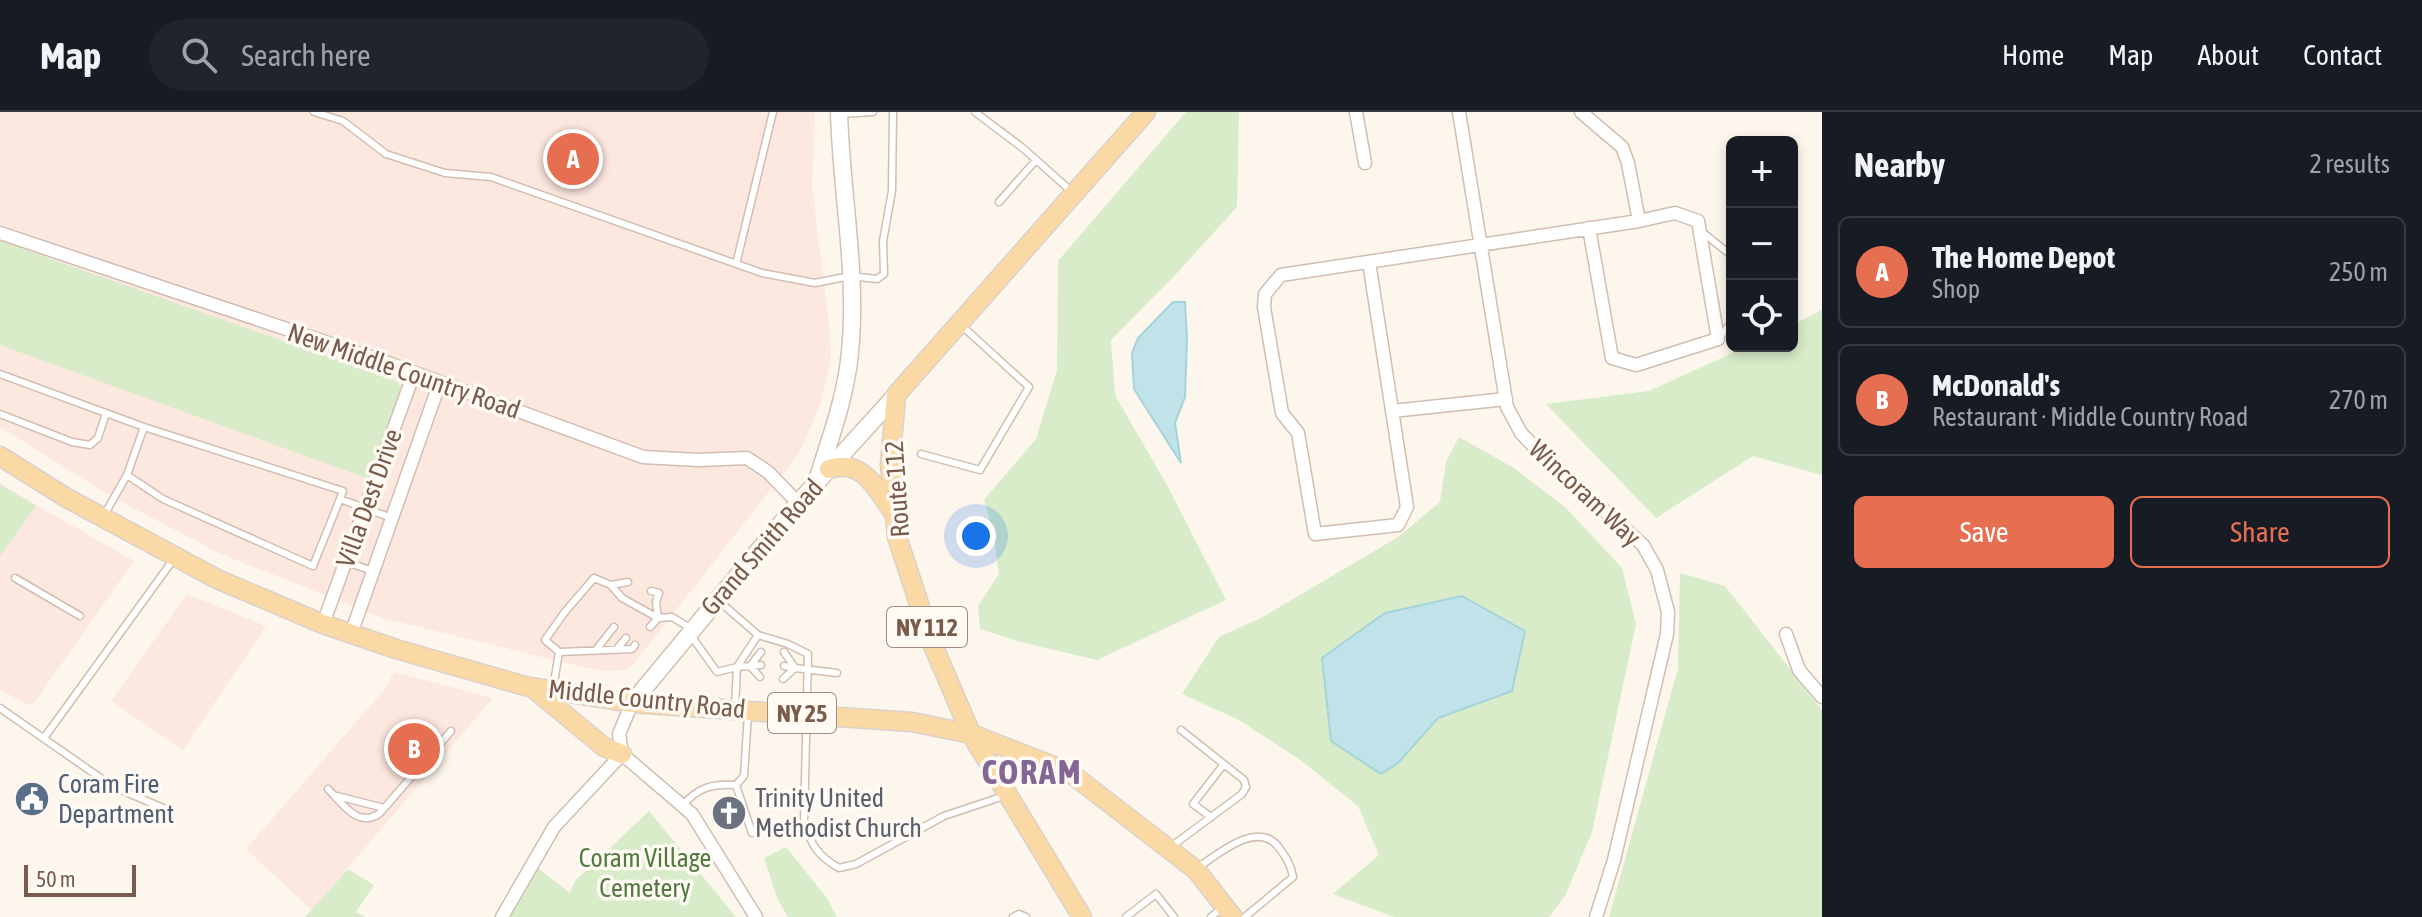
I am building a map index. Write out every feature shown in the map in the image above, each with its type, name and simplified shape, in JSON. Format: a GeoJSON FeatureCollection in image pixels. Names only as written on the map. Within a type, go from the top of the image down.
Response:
{"type":"FeatureCollection","features":[{"type":"Feature","properties":{"kind":"main road"},"geometry":{"type":"LineString","coordinates":[[896,395],[1146,112]]}},
{"type":"Feature","properties":{"kind":"main road"},"geometry":{"type":"LineString","coordinates":[[823,476],[840,409],[850,351],[850,276],[839,113]]}},
{"type":"Feature","properties":{"kind":"main road","name":"Grand Smith Road"},"geometry":{"type":"LineString","coordinates":[[632,703],[798,503],[896,395]]}},
{"type":"Feature","properties":{"kind":"main road","name":"Route 112"},"geometry":{"type":"LineString","coordinates":[[896,395],[890,465],[897,537],[932,643],[971,734],[1082,917]]}},
{"type":"Feature","properties":{"kind":"main road","name":"Middle Country Road"},"geometry":{"type":"LineString","coordinates":[[0,456],[65,497],[217,579],[323,624],[396,649],[532,687],[632,703],[912,722],[971,734],[1069,772],[1196,870],[1223,913]]}},
{"type":"Feature","properties":{"kind":"main road"},"geometry":{"type":"LineString","coordinates":[[823,476],[840,466],[858,468],[867,475],[895,515]]}},
{"type":"Feature","properties":{"kind":"main road"},"geometry":{"type":"LineString","coordinates":[[532,687],[604,747],[622,754]]}},
{"type":"Feature","properties":{"kind":"street"},"geometry":{"type":"LineString","coordinates":[[1356,112],[1365,163]]}},
{"type":"Feature","properties":{"kind":"street","name":"Wincoram Way"},"geometry":{"type":"LineString","coordinates":[[1459,112],[1507,407],[1521,433],[1542,455],[1643,545],[1657,570],[1668,612],[1667,634],[1614,860],[1596,917]]}},
{"type":"Feature","properties":{"kind":"street"},"geometry":{"type":"LineString","coordinates":[[1581,112],[1622,147],[1639,221]]}},
{"type":"Feature","properties":{"kind":"street"},"geometry":{"type":"LineString","coordinates":[[1369,262],[1407,507],[1398,525],[1315,534],[1298,433],[1282,413],[1264,307],[1265,294],[1281,275],[1675,213],[1698,221],[1718,339],[1636,365],[1612,358],[1589,228]]}},
{"type":"Feature","properties":{"kind":"street","name":"New Middle Country Road"},"geometry":{"type":"LineString","coordinates":[[0,233],[440,382],[643,457],[698,460],[747,458],[768,472],[798,503]]}},
{"type":"Feature","properties":{"kind":"street","name":"Villa Dest Drive"},"geometry":{"type":"LineString","coordinates":[[323,624],[414,373]]}},
{"type":"Feature","properties":{"kind":"street","name":"Villa Dest Drive"},"geometry":{"type":"LineString","coordinates":[[351,634],[440,382]]}},
{"type":"Feature","properties":{"kind":"street"},"geometry":{"type":"LineString","coordinates":[[1392,411],[1506,399]]}},
{"type":"Feature","properties":{"kind":"street"},"geometry":{"type":"LineString","coordinates":[[1786,634],[1799,670],[1822,697]]}},
{"type":"Feature","properties":{"kind":"street"},"geometry":{"type":"LineString","coordinates":[[632,703],[619,734],[622,754],[687,810],[756,917]]}},
{"type":"Feature","properties":{"kind":"street"},"geometry":{"type":"LineString","coordinates":[[502,917],[554,827],[622,754]]}},
{"type":"Feature","properties":{"kind":"lane"},"geometry":{"type":"LineString","coordinates":[[314,112],[343,121],[386,154],[445,173],[491,177],[736,264],[795,281],[815,283],[850,276],[877,279],[884,274],[883,241],[892,191],[893,112]]}},
{"type":"Feature","properties":{"kind":"lane"},"geometry":{"type":"LineString","coordinates":[[736,264],[773,112]]}},
{"type":"Feature","properties":{"kind":"lane"},"geometry":{"type":"LineString","coordinates":[[839,113],[873,112]]}},
{"type":"Feature","properties":{"kind":"lane"},"geometry":{"type":"LineString","coordinates":[[975,112],[1074,193]]}},
{"type":"Feature","properties":{"kind":"lane"},"geometry":{"type":"LineString","coordinates":[[999,202],[1036,160]]}},
{"type":"Feature","properties":{"kind":"lane"},"geometry":{"type":"LineString","coordinates":[[1700,230],[1726,251]]}},
{"type":"Feature","properties":{"kind":"lane"},"geometry":{"type":"LineString","coordinates":[[921,454],[980,470],[1029,387],[959,323]]}},
{"type":"Feature","properties":{"kind":"lane"},"geometry":{"type":"LineString","coordinates":[[1718,339],[1726,329]]}},
{"type":"Feature","properties":{"kind":"lane"},"geometry":{"type":"LineString","coordinates":[[0,374],[144,427],[343,491],[313,566],[163,499],[127,475]]}},
{"type":"Feature","properties":{"kind":"lane"},"geometry":{"type":"LineString","coordinates":[[0,414],[72,442],[90,445],[98,438],[106,413]]}},
{"type":"Feature","properties":{"kind":"lane"},"geometry":{"type":"LineString","coordinates":[[103,517],[127,475],[144,427]]}},
{"type":"Feature","properties":{"kind":"lane"},"geometry":{"type":"LineString","coordinates":[[340,499],[392,518]]}},
{"type":"Feature","properties":{"kind":"lane"},"geometry":{"type":"LineString","coordinates":[[44,738],[175,558]]}},
{"type":"Feature","properties":{"kind":"lane"},"geometry":{"type":"LineString","coordinates":[[346,562],[373,571]]}},
{"type":"Feature","properties":{"kind":"lane"},"geometry":{"type":"LineString","coordinates":[[15,578],[80,616]]}},
{"type":"Feature","properties":{"kind":"lane"},"geometry":{"type":"LineString","coordinates":[[625,590],[594,578],[545,640],[559,652],[632,649],[635,645]]}},
{"type":"Feature","properties":{"kind":"lane"},"geometry":{"type":"LineString","coordinates":[[611,585],[628,582]]}},
{"type":"Feature","properties":{"kind":"lane"},"geometry":{"type":"LineString","coordinates":[[611,585],[622,598],[658,618],[672,617],[690,631],[717,672],[761,665]]}},
{"type":"Feature","properties":{"kind":"lane"},"geometry":{"type":"LineString","coordinates":[[651,591],[659,593],[652,600],[658,618]]}},
{"type":"Feature","properties":{"kind":"lane"},"geometry":{"type":"LineString","coordinates":[[717,599],[758,635],[808,654],[804,822],[810,843],[823,859],[839,868],[856,864],[944,816],[1008,794]]}},
{"type":"Feature","properties":{"kind":"lane"},"geometry":{"type":"LineString","coordinates":[[642,620],[648,612]]}},
{"type":"Feature","properties":{"kind":"lane"},"geometry":{"type":"LineString","coordinates":[[650,627],[658,618]]}},
{"type":"Feature","properties":{"kind":"lane"},"geometry":{"type":"LineString","coordinates":[[595,651],[614,627]]}},
{"type":"Feature","properties":{"kind":"lane"},"geometry":{"type":"LineString","coordinates":[[736,785],[744,776],[737,667],[758,635]]}},
{"type":"Feature","properties":{"kind":"lane"},"geometry":{"type":"LineString","coordinates":[[616,650],[626,638]]}},
{"type":"Feature","properties":{"kind":"lane"},"geometry":{"type":"LineString","coordinates":[[553,690],[559,652]]}},
{"type":"Feature","properties":{"kind":"lane"},"geometry":{"type":"LineString","coordinates":[[750,666],[761,652]]}},
{"type":"Feature","properties":{"kind":"lane"},"geometry":{"type":"LineString","coordinates":[[784,652],[795,668]]}},
{"type":"Feature","properties":{"kind":"lane"},"geometry":{"type":"LineString","coordinates":[[750,666],[760,677]]}},
{"type":"Feature","properties":{"kind":"lane"},"geometry":{"type":"LineString","coordinates":[[784,666],[837,673]]}},
{"type":"Feature","properties":{"kind":"lane"},"geometry":{"type":"LineString","coordinates":[[783,679],[795,668]]}},
{"type":"Feature","properties":{"kind":"lane"},"geometry":{"type":"LineString","coordinates":[[0,708],[112,786],[170,811]]}},
{"type":"Feature","properties":{"kind":"lane"},"geometry":{"type":"LineString","coordinates":[[1169,848],[1242,794],[1246,787],[1244,780],[1181,730]]}},
{"type":"Feature","properties":{"kind":"lane"},"geometry":{"type":"LineString","coordinates":[[328,789],[354,816],[373,818],[451,731]]}},
{"type":"Feature","properties":{"kind":"lane"},"geometry":{"type":"LineString","coordinates":[[1211,817],[1193,804],[1224,764]]}},
{"type":"Feature","properties":{"kind":"lane"},"geometry":{"type":"LineString","coordinates":[[687,810],[699,789],[716,784],[736,785]]}},
{"type":"Feature","properties":{"kind":"lane"},"geometry":{"type":"LineString","coordinates":[[736,785],[752,833]]}},
{"type":"Feature","properties":{"kind":"lane"},"geometry":{"type":"LineString","coordinates":[[334,795],[384,808]]}},
{"type":"Feature","properties":{"kind":"lane"},"geometry":{"type":"LineString","coordinates":[[1196,870],[1233,844],[1262,836],[1273,839],[1291,865],[1293,877],[1245,917]]}},
{"type":"Feature","properties":{"kind":"lane"},"geometry":{"type":"LineString","coordinates":[[1126,917],[1156,894],[1174,917]]}},
{"type":"Feature","properties":{"kind":"lane"},"geometry":{"type":"LineString","coordinates":[[1013,917],[1019,914],[1026,917]]}},
{"type":"Feature","properties":{"kind":"shaded area"},"geometry":{"type":"Polygon","coordinates":[[[0,112],[815,112],[812,185],[831,358],[821,402],[800,452],[633,665],[623,670],[600,671],[382,618],[221,554],[114,498],[0,427],[0,112]]]}},
{"type":"Feature","properties":{"kind":"shaded area"},"geometry":{"type":"Polygon","coordinates":[[[0,484],[134,561],[34,703],[25,704],[0,689],[0,484]]]}},
{"type":"Feature","properties":{"kind":"shaded area"},"geometry":{"type":"Polygon","coordinates":[[[187,594],[266,626],[183,750],[111,701],[187,594]]]}},
{"type":"Feature","properties":{"kind":"shaded area"},"geometry":{"type":"Polygon","coordinates":[[[394,672],[493,698],[312,910],[246,849],[385,689],[394,672]]]}},
{"type":"Feature","properties":{"kind":"green space"},"geometry":{"type":"Polygon","coordinates":[[[1186,112],[1239,112],[1237,207],[1111,340],[1115,395],[1168,487],[1226,600],[1097,660],[980,629],[978,606],[999,574],[993,532],[984,500],[1036,439],[1057,370],[1058,261],[1186,112]]]}},
{"type":"Feature","properties":{"kind":"green space"},"geometry":{"type":"Polygon","coordinates":[[[0,241],[396,381],[401,387],[400,393],[369,479],[0,345],[0,241]]]}},
{"type":"Feature","properties":{"kind":"green space"},"geometry":{"type":"Polygon","coordinates":[[[1822,310],[1822,475],[1753,456],[1656,518],[1546,404],[1649,391],[1735,352],[1798,352],[1798,322],[1822,310]]]}},
{"type":"Feature","properties":{"kind":"green space"},"geometry":{"type":"Polygon","coordinates":[[[1459,437],[1514,468],[1566,508],[1622,568],[1636,624],[1592,832],[1565,896],[1549,917],[1394,917],[1333,894],[1379,855],[1358,806],[1299,759],[1239,720],[1182,694],[1219,637],[1261,618],[1398,537],[1440,502],[1446,462],[1459,437]],[[1525,631],[1438,718],[1511,691],[1525,631]]]}},
{"type":"Feature","properties":{"kind":"green space"},"geometry":{"type":"Polygon","coordinates":[[[0,484],[36,506],[0,556],[0,484]]]}},
{"type":"Feature","properties":{"kind":"green space"},"geometry":{"type":"Polygon","coordinates":[[[1680,573],[1725,586],[1822,710],[1822,917],[1609,917],[1678,668],[1680,573]]]}},
{"type":"Feature","properties":{"kind":"green space","name":"Coram Village Cemetery"},"geometry":{"type":"Polygon","coordinates":[[[649,811],[736,917],[511,917],[538,868],[570,893],[575,881],[649,811]]]}},
{"type":"Feature","properties":{"kind":"green space"},"geometry":{"type":"Polygon","coordinates":[[[786,847],[826,897],[837,917],[788,917],[778,900],[764,858],[786,847]]]}},
{"type":"Feature","properties":{"kind":"green space"},"geometry":{"type":"Polygon","coordinates":[[[348,869],[374,885],[356,912],[365,917],[305,917],[348,869]]]}},
{"type":"Feature","properties":{"kind":"water"},"geometry":{"type":"Polygon","coordinates":[[[1173,302],[1185,302],[1187,339],[1185,397],[1175,423],[1181,463],[1134,389],[1132,353],[1138,338],[1173,302]]]}},
{"type":"Feature","properties":{"kind":"water"},"geometry":{"type":"Polygon","coordinates":[[[1462,596],[1525,631],[1512,691],[1438,718],[1398,763],[1381,774],[1331,741],[1322,658],[1385,613],[1462,596]]]}},
{"type":"Feature","properties":{"kind":"place","name":"The Home Depot"},"geometry":{"type":"Point","coordinates":[573,159]}},
{"type":"Feature","properties":{"kind":"place","name":"McDonald's"},"geometry":{"type":"Point","coordinates":[414,749]}},
{"type":"Feature","properties":{"kind":"place","name":"Coram Fire Department"},"geometry":{"type":"Point","coordinates":[32,799]}},
{"type":"Feature","properties":{"kind":"place","name":"Trinity United Methodist Church"},"geometry":{"type":"Point","coordinates":[729,813]}},
{"type":"Feature","properties":{"kind":"district","name":"CORAM"},"geometry":{"type":"Point","coordinates":[1032,771]}}]}
